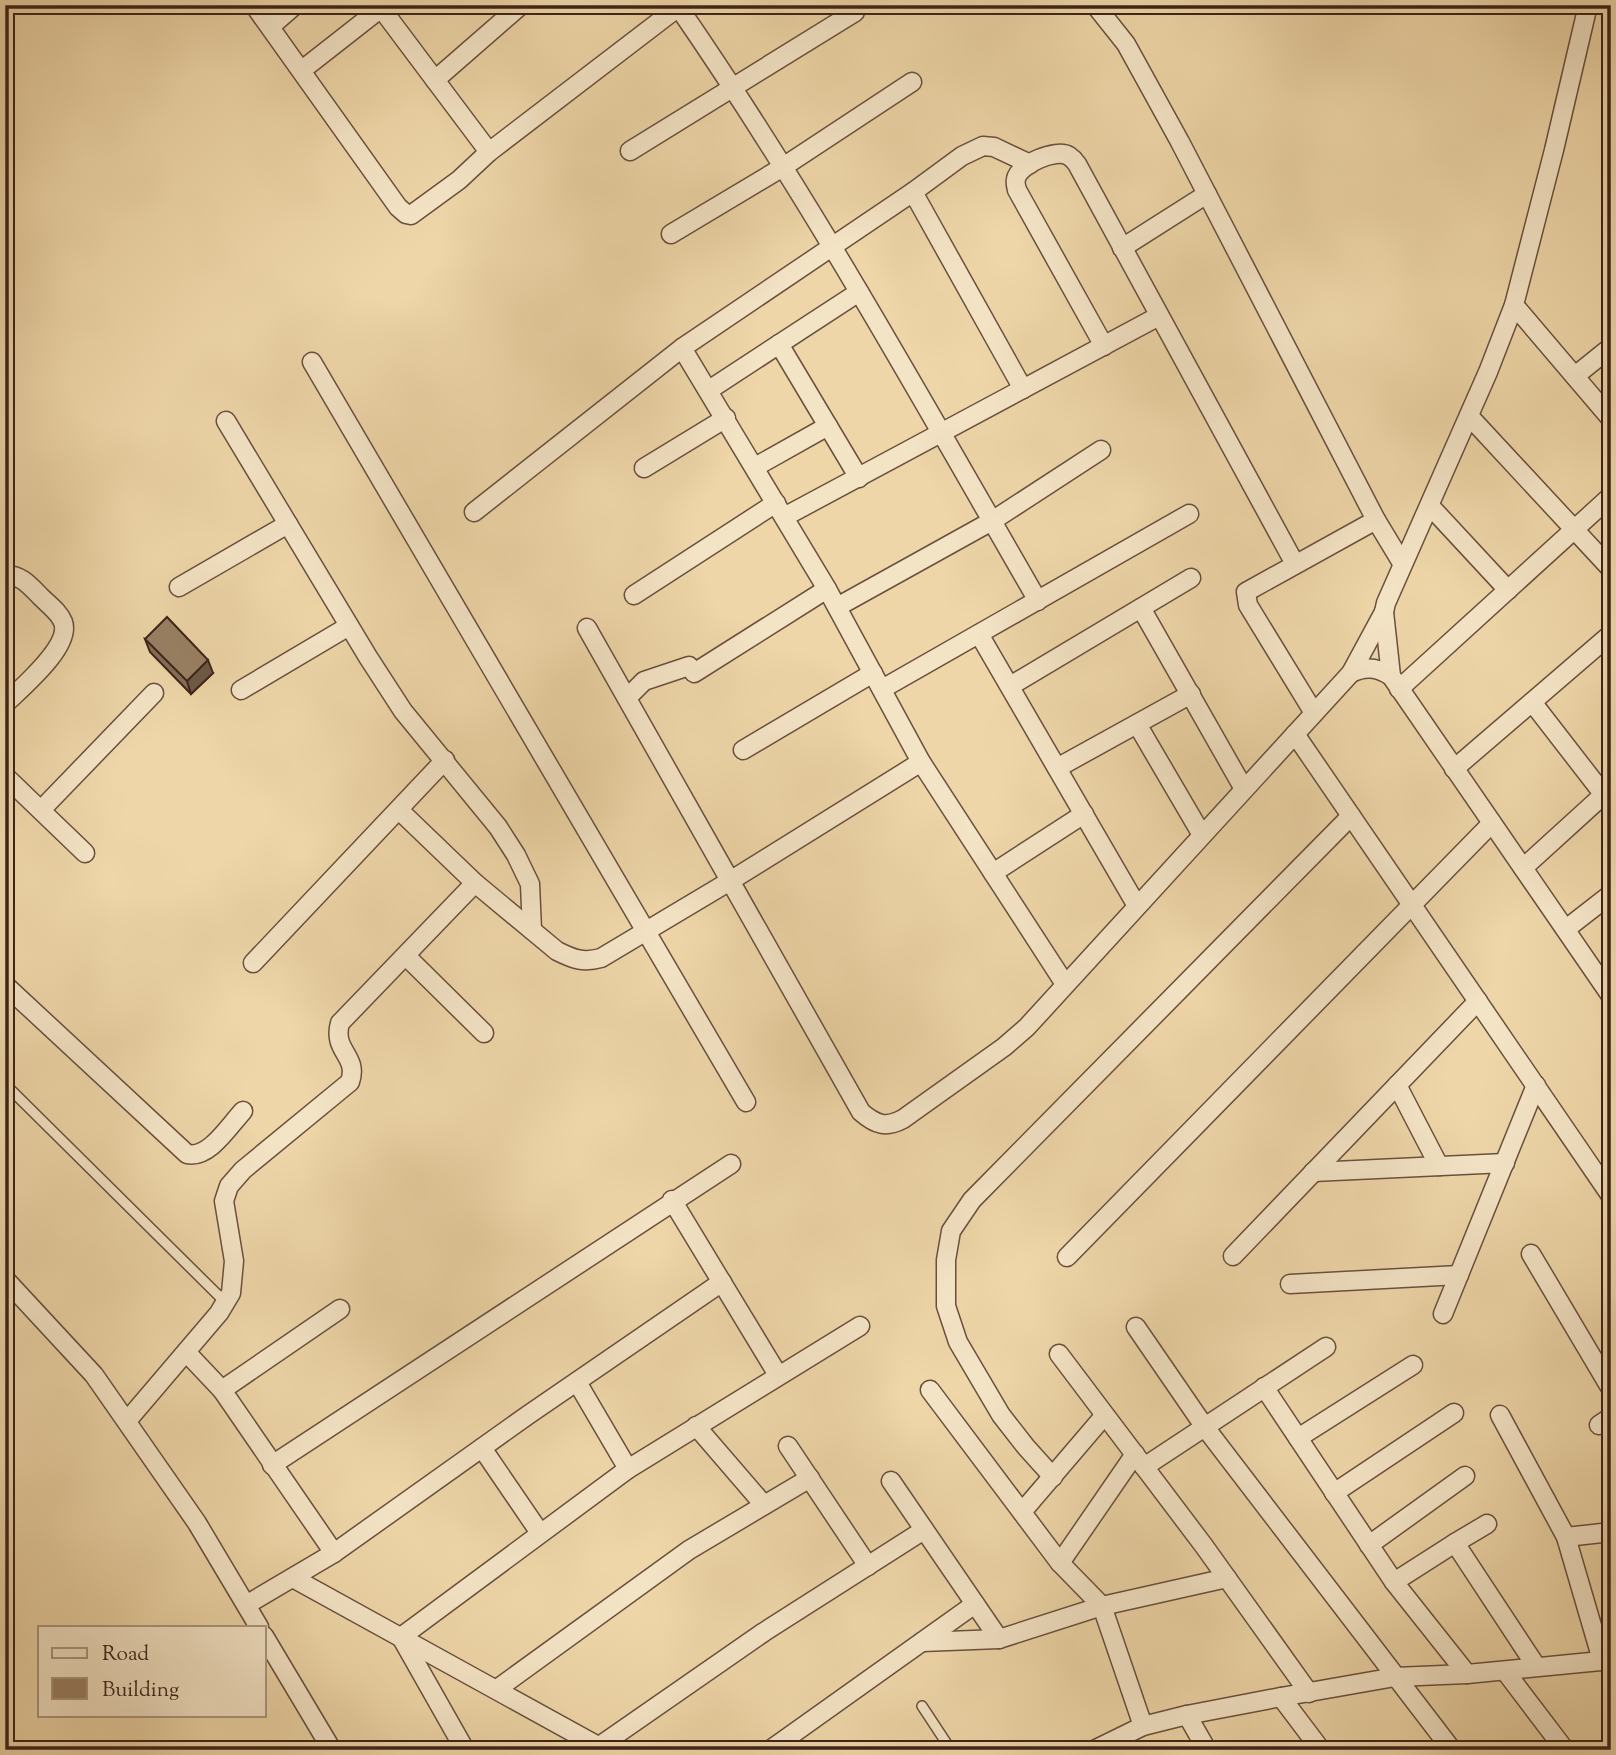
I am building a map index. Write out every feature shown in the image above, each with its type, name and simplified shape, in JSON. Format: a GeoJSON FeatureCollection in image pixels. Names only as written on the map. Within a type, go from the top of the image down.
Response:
{"type":"FeatureCollection","features":[{"type":"Feature","properties":{"kind":"street"},"geometry":{"type":"LineString","coordinates":[[254,5],[398,207],[411,215],[679,6],[832,245],[1038,601]]}},
{"type":"Feature","properties":{"kind":"street"},"geometry":{"type":"LineString","coordinates":[[271,26],[295,5]]}},
{"type":"Feature","properties":{"kind":"street"},"geometry":{"type":"LineString","coordinates":[[435,80],[521,5]]}},
{"type":"Feature","properties":{"kind":"street"},"geometry":{"type":"LineString","coordinates":[[1095,5],[1126,44],[1376,520],[1402,563]]}},
{"type":"Feature","properties":{"kind":"street"},"geometry":{"type":"LineString","coordinates":[[587,628],[861,1112],[873,1122],[892,1125],[903,1119],[1004,1047],[1027,1027],[1351,673],[1384,612],[1402,563],[1430,506],[1514,305],[1555,150],[1588,5]]}},
{"type":"Feature","properties":{"kind":"street"},"geometry":{"type":"LineString","coordinates":[[302,70],[383,7],[489,152]]}},
{"type":"Feature","properties":{"kind":"street"},"geometry":{"type":"LineString","coordinates":[[631,151],[855,12]]}},
{"type":"Feature","properties":{"kind":"street"},"geometry":{"type":"LineString","coordinates":[[671,234],[783,166],[912,82]]}},
{"type":"Feature","properties":{"kind":"street"},"geometry":{"type":"LineString","coordinates":[[474,512],[682,348],[962,156],[983,146],[994,147],[1030,164]]}},
{"type":"Feature","properties":{"kind":"street"},"geometry":{"type":"LineString","coordinates":[[1104,346],[1017,190],[1015,180],[1019,171],[1049,155],[1060,153],[1069,156],[1077,164],[1295,564]]}},
{"type":"Feature","properties":{"kind":"street"},"geometry":{"type":"LineString","coordinates":[[913,192],[1023,390]]}},
{"type":"Feature","properties":{"kind":"street"},"geometry":{"type":"LineString","coordinates":[[1122,248],[1207,194]]}},
{"type":"Feature","properties":{"kind":"street"},"geometry":{"type":"LineString","coordinates":[[709,390],[859,292]]}},
{"type":"Feature","properties":{"kind":"street"},"geometry":{"type":"LineString","coordinates":[[1514,305],[1611,419]]}},
{"type":"Feature","properties":{"kind":"street"},"geometry":{"type":"LineString","coordinates":[[634,595],[780,510],[859,478],[1159,316]]}},
{"type":"Feature","properties":{"kind":"street"},"geometry":{"type":"LineString","coordinates":[[779,344],[859,478]]}},
{"type":"Feature","properties":{"kind":"street"},"geometry":{"type":"LineString","coordinates":[[1574,376],[1611,346]]}},
{"type":"Feature","properties":{"kind":"street"},"geometry":{"type":"LineString","coordinates":[[682,348],[827,589],[921,762],[1065,984]]}},
{"type":"Feature","properties":{"kind":"street"},"geometry":{"type":"LineString","coordinates":[[312,362],[746,1102]]}},
{"type":"Feature","properties":{"kind":"street"},"geometry":{"type":"LineString","coordinates":[[1469,416],[1611,569]]}},
{"type":"Feature","properties":{"kind":"street"},"geometry":{"type":"LineString","coordinates":[[645,468],[726,418]]}},
{"type":"Feature","properties":{"kind":"street"},"geometry":{"type":"LineString","coordinates":[[226,421],[403,711],[498,827],[523,868],[530,884],[532,930]]}},
{"type":"Feature","properties":{"kind":"street"},"geometry":{"type":"LineString","coordinates":[[755,467],[828,426]]}},
{"type":"Feature","properties":{"kind":"street"},"geometry":{"type":"LineString","coordinates":[[837,607],[992,521],[1101,450]]}},
{"type":"Feature","properties":{"kind":"street"},"geometry":{"type":"LineString","coordinates":[[1395,683],[1508,590],[1611,496]]}},
{"type":"Feature","properties":{"kind":"street"},"geometry":{"type":"LineString","coordinates":[[1430,506],[1508,590]]}},
{"type":"Feature","properties":{"kind":"street"},"geometry":{"type":"LineString","coordinates":[[882,690],[1189,514]]}},
{"type":"Feature","properties":{"kind":"street"},"geometry":{"type":"LineString","coordinates":[[1314,713],[1245,598],[1246,592],[1376,520]]}},
{"type":"Feature","properties":{"kind":"street"},"geometry":{"type":"LineString","coordinates":[[179,587],[288,524]]}},
{"type":"Feature","properties":{"kind":"street"},"geometry":{"type":"LineString","coordinates":[[5,575],[22,579],[59,614],[64,625],[61,642],[51,657],[5,704]]}},
{"type":"Feature","properties":{"kind":"street"},"geometry":{"type":"LineString","coordinates":[[1010,686],[1191,578]]}},
{"type":"Feature","properties":{"kind":"street"},"geometry":{"type":"LineString","coordinates":[[627,698],[644,681],[692,669],[827,589]]}},
{"type":"Feature","properties":{"kind":"street"},"geometry":{"type":"LineString","coordinates":[[1141,608],[1244,789]]}},
{"type":"Feature","properties":{"kind":"street"},"geometry":{"type":"LineString","coordinates":[[1384,612],[1395,683]]}},
{"type":"Feature","properties":{"kind":"street"},"geometry":{"type":"LineString","coordinates":[[241,690],[349,625]]}},
{"type":"Feature","properties":{"kind":"street"},"geometry":{"type":"LineString","coordinates":[[979,634],[1137,906]]}},
{"type":"Feature","properties":{"kind":"street"},"geometry":{"type":"LineString","coordinates":[[1454,769],[1611,634]]}},
{"type":"Feature","properties":{"kind":"street"},"geometry":{"type":"LineString","coordinates":[[1351,673],[1361,668],[1372,668],[1383,671],[1395,683],[1611,996]]}},
{"type":"Feature","properties":{"kind":"street"},"geometry":{"type":"LineString","coordinates":[[743,750],[873,673]]}},
{"type":"Feature","properties":{"kind":"street"},"geometry":{"type":"LineString","coordinates":[[41,810],[154,693]]}},
{"type":"Feature","properties":{"kind":"street"},"geometry":{"type":"LineString","coordinates":[[1057,768],[1191,694]]}},
{"type":"Feature","properties":{"kind":"street"},"geometry":{"type":"LineString","coordinates":[[1523,868],[1608,795],[1532,702]]}},
{"type":"Feature","properties":{"kind":"street"},"geometry":{"type":"LineString","coordinates":[[1137,724],[1202,835]]}},
{"type":"Feature","properties":{"kind":"street"},"geometry":{"type":"LineString","coordinates":[[1295,734],[1611,1196]]}},
{"type":"Feature","properties":{"kind":"street"},"geometry":{"type":"LineString","coordinates":[[253,963],[445,760]]}},
{"type":"Feature","properties":{"kind":"street"},"geometry":{"type":"LineString","coordinates":[[399,810],[475,883],[557,951],[586,962],[601,958],[730,881],[921,762]]}},
{"type":"Feature","properties":{"kind":"street"},"geometry":{"type":"LineString","coordinates":[[5,776],[85,853]]}},
{"type":"Feature","properties":{"kind":"street"},"geometry":{"type":"LineString","coordinates":[[993,873],[1084,814]]}},
{"type":"Feature","properties":{"kind":"street"},"geometry":{"type":"LineString","coordinates":[[1053,1477],[1001,1415],[958,1342],[946,1306],[946,1260],[951,1231],[972,1200],[1351,816]]}},
{"type":"Feature","properties":{"kind":"street"},"geometry":{"type":"LineString","coordinates":[[1066,1257],[1492,823]]}},
{"type":"Feature","properties":{"kind":"street"},"geometry":{"type":"LineString","coordinates":[[127,1421],[186,1352],[231,1293],[233,1261],[224,1201],[229,1186],[243,1170],[350,1082],[352,1063],[340,1046],[337,1035],[340,1023],[475,883]]}},
{"type":"Feature","properties":{"kind":"street"},"geometry":{"type":"LineString","coordinates":[[1566,929],[1611,894]]}},
{"type":"Feature","properties":{"kind":"street"},"geometry":{"type":"LineString","coordinates":[[406,956],[485,1032]]}},
{"type":"Feature","properties":{"kind":"street"},"geometry":{"type":"LineString","coordinates":[[5,985],[187,1154],[195,1156],[205,1152],[243,1111]]}},
{"type":"Feature","properties":{"kind":"street"},"geometry":{"type":"LineString","coordinates":[[1233,1256],[1478,1001]]}},
{"type":"Feature","properties":{"kind":"street"},"geometry":{"type":"LineString","coordinates":[[1397,1085],[1439,1166]]}},
{"type":"Feature","properties":{"kind":"street"},"geometry":{"type":"LineString","coordinates":[[1443,1314],[1536,1085]]}},
{"type":"Feature","properties":{"kind":"street"},"geometry":{"type":"LineString","coordinates":[[1313,1172],[1504,1163]]}},
{"type":"Feature","properties":{"kind":"street"},"geometry":{"type":"LineString","coordinates":[[272,1465],[731,1164]]}},
{"type":"Feature","properties":{"kind":"street"},"geometry":{"type":"LineString","coordinates":[[673,1200],[778,1376]]}},
{"type":"Feature","properties":{"kind":"street"},"geometry":{"type":"LineString","coordinates":[[1531,1254],[1611,1389]]}},
{"type":"Feature","properties":{"kind":"street"},"geometry":{"type":"LineString","coordinates":[[1290,1284],[1458,1275]]}},
{"type":"Feature","properties":{"kind":"street"},"geometry":{"type":"LineString","coordinates":[[5,1279],[94,1375],[197,1523],[258,1626]]}},
{"type":"Feature","properties":{"kind":"street"},"geometry":{"type":"LineString","coordinates":[[246,1605],[334,1553],[722,1282]]}},
{"type":"Feature","properties":{"kind":"street"},"geometry":{"type":"LineString","coordinates":[[222,1390],[340,1309]]}},
{"type":"Feature","properties":{"kind":"street"},"geometry":{"type":"LineString","coordinates":[[401,1637],[628,1469],[860,1326]]}},
{"type":"Feature","properties":{"kind":"street"},"geometry":{"type":"LineString","coordinates":[[1136,1327],[1204,1426],[1452,1750]]}},
{"type":"Feature","properties":{"kind":"street"},"geometry":{"type":"LineString","coordinates":[[1060,1563],[1139,1460],[1204,1426],[1326,1347]]}},
{"type":"Feature","properties":{"kind":"street"},"geometry":{"type":"LineString","coordinates":[[186,1352],[222,1390],[334,1553]]}},
{"type":"Feature","properties":{"kind":"street"},"geometry":{"type":"LineString","coordinates":[[1059,1354],[1227,1578],[1309,1693]]}},
{"type":"Feature","properties":{"kind":"street"},"geometry":{"type":"LineString","coordinates":[[1298,1438],[1413,1365]]}},
{"type":"Feature","properties":{"kind":"street"},"geometry":{"type":"LineString","coordinates":[[577,1382],[628,1469]]}},
{"type":"Feature","properties":{"kind":"street"},"geometry":{"type":"LineString","coordinates":[[1264,1387],[1368,1545],[1467,1674]]}},
{"type":"Feature","properties":{"kind":"street"},"geometry":{"type":"LineString","coordinates":[[930,1390],[1060,1563],[1102,1606],[1143,1727]]}},
{"type":"Feature","properties":{"kind":"street"},"geometry":{"type":"LineString","coordinates":[[1334,1493],[1454,1413]]}},
{"type":"Feature","properties":{"kind":"street"},"geometry":{"type":"LineString","coordinates":[[1094,1750],[1143,1727],[1187,1715],[1280,1697],[1395,1677],[1505,1671],[1606,1660],[1566,1537],[1500,1415]]}},
{"type":"Feature","properties":{"kind":"street"},"geometry":{"type":"LineString","coordinates":[[1022,1512],[1104,1416]]}},
{"type":"Feature","properties":{"kind":"street"},"geometry":{"type":"LineString","coordinates":[[696,1426],[764,1505]]}},
{"type":"Feature","properties":{"kind":"street"},"geometry":{"type":"LineString","coordinates":[[788,1446],[868,1566]]}},
{"type":"Feature","properties":{"kind":"street"},"geometry":{"type":"LineString","coordinates":[[482,1448],[540,1533]]}},
{"type":"Feature","properties":{"kind":"street"},"geometry":{"type":"LineString","coordinates":[[1368,1545],[1465,1476]]}},
{"type":"Feature","properties":{"kind":"street"},"geometry":{"type":"LineString","coordinates":[[497,1689],[689,1550],[810,1478]]}},
{"type":"Feature","properties":{"kind":"street"},"geometry":{"type":"LineString","coordinates":[[891,1481],[999,1639]]}},
{"type":"Feature","properties":{"kind":"street"},"geometry":{"type":"LineString","coordinates":[[1394,1581],[1487,1524]]}},
{"type":"Feature","properties":{"kind":"street"},"geometry":{"type":"LineString","coordinates":[[293,1578],[497,1689],[599,1749],[764,1632],[924,1530]]}},
{"type":"Feature","properties":{"kind":"street"},"geometry":{"type":"LineString","coordinates":[[1566,1537],[1611,1532]]}},
{"type":"Feature","properties":{"kind":"street"},"geometry":{"type":"LineString","coordinates":[[1455,1543],[1536,1666]]}},
{"type":"Feature","properties":{"kind":"street"},"geometry":{"type":"LineString","coordinates":[[922,1642],[999,1639],[1102,1606],[1227,1578]]}},
{"type":"Feature","properties":{"kind":"street"},"geometry":{"type":"LineString","coordinates":[[770,1750],[975,1604]]}},
{"type":"Feature","properties":{"kind":"street"},"geometry":{"type":"LineString","coordinates":[[401,1637],[465,1750]]}},
{"type":"Feature","properties":{"kind":"street"},"geometry":{"type":"LineString","coordinates":[[266,1639],[332,1750]]}},
{"type":"Feature","properties":{"kind":"street"},"geometry":{"type":"LineString","coordinates":[[1505,1671],[1565,1750]]}},
{"type":"Feature","properties":{"kind":"street"},"geometry":{"type":"LineString","coordinates":[[1280,1697],[1321,1750]]}},
{"type":"Feature","properties":{"kind":"street"},"geometry":{"type":"LineString","coordinates":[[1187,1715],[1207,1750]]}},
{"type":"Feature","properties":{"kind":"lane"},"geometry":{"type":"LineString","coordinates":[[5,1084],[226,1302]]}},
{"type":"Feature","properties":{"kind":"lane"},"geometry":{"type":"LineString","coordinates":[[922,1706],[951,1750]]}},
{"type":"Feature","properties":{"kind":"building"},"geometry":{"type":"Polygon","coordinates":[[[167,617],[208,660],[187,681],[145,639],[167,617]]]}}]}
